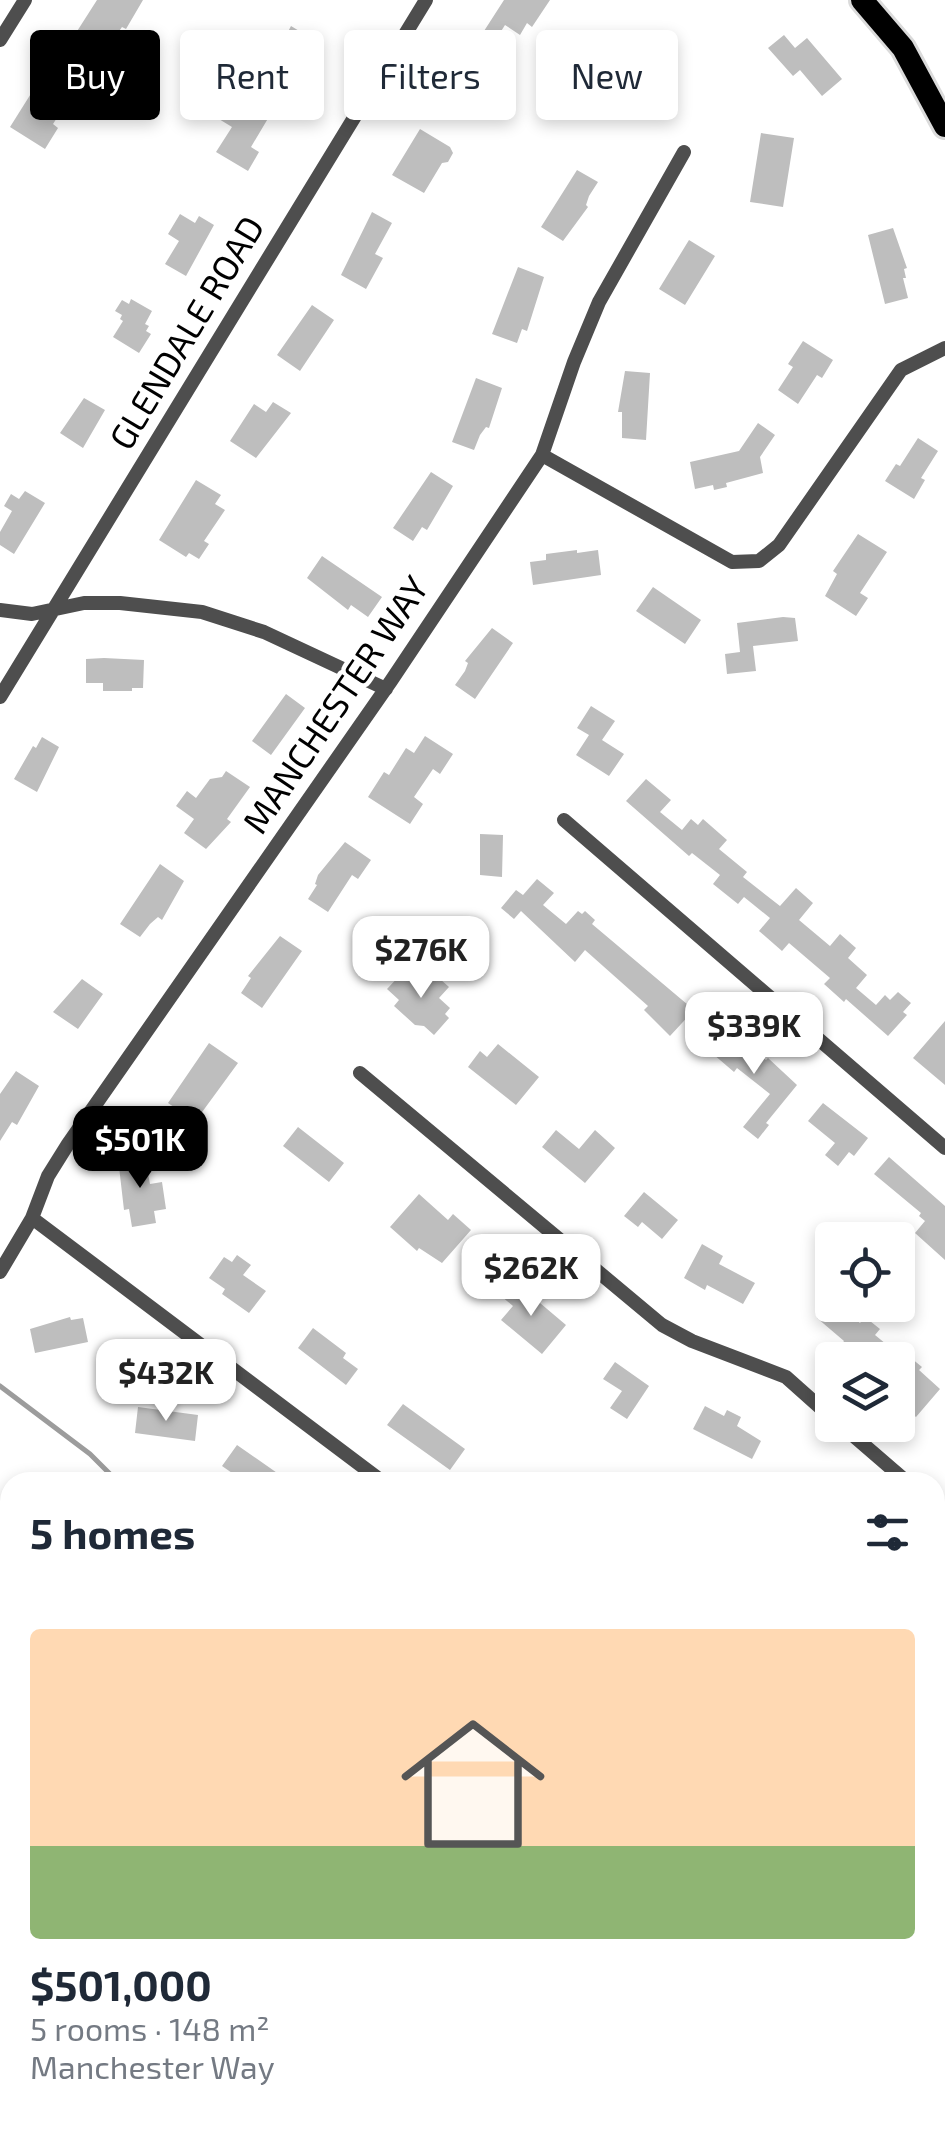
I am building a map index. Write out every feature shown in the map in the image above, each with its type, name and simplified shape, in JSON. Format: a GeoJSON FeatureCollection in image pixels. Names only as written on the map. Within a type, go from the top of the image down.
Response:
{"type":"FeatureCollection","features":[{"type":"Feature","properties":{"kind":"main road"},"geometry":{"type":"LineString","coordinates":[[862,0],[937,91],[945,126]]}},
{"type":"Feature","properties":{"kind":"street"},"geometry":{"type":"LineString","coordinates":[[0,40],[25,0]]}},
{"type":"Feature","properties":{"kind":"street","name":"GLENDALE ROAD"},"geometry":{"type":"LineString","coordinates":[[0,697],[426,0]]}},
{"type":"Feature","properties":{"kind":"street","name":"MANCHESTER WAY"},"geometry":{"type":"LineString","coordinates":[[0,1272],[68,1144],[386,688],[542,455],[574,362],[600,302],[684,152]]}},
{"type":"Feature","properties":{"kind":"street"},"geometry":{"type":"LineString","coordinates":[[542,455],[732,562],[760,562],[780,545],[900,370],[945,348]]}},
{"type":"Feature","properties":{"kind":"street"},"geometry":{"type":"LineString","coordinates":[[0,610],[32,614],[84,602],[120,602],[202,612],[264,632],[386,688]]}},
{"type":"Feature","properties":{"kind":"street"},"geometry":{"type":"LineString","coordinates":[[564,820],[945,1148]]}},
{"type":"Feature","properties":{"kind":"street"},"geometry":{"type":"LineString","coordinates":[[360,1073],[662,1325],[786,1378],[815,1403]]}},
{"type":"Feature","properties":{"kind":"street"},"geometry":{"type":"LineString","coordinates":[[32,1218],[370,1472]]}},
{"type":"Feature","properties":{"kind":"street"},"geometry":{"type":"LineString","coordinates":[[861,1442],[895,1472]]}},
{"type":"Feature","properties":{"kind":"building"},"geometry":{"type":"Polygon","coordinates":[[[97,0],[143,0],[126,29],[78,30],[97,0]]]}},
{"type":"Feature","properties":{"kind":"building"},"geometry":{"type":"Polygon","coordinates":[[[504,0],[550,0],[532,27],[527,23],[520,35],[505,25],[502,30],[485,30],[504,0]]]}},
{"type":"Feature","properties":{"kind":"building"},"geometry":{"type":"Polygon","coordinates":[[[784,35],[795,48],[807,38],[842,79],[822,96],[800,70],[793,76],[768,48],[784,35]]]}},
{"type":"Feature","properties":{"kind":"building"},"geometry":{"type":"Polygon","coordinates":[[[30,95],[30,120],[56,120],[53,124],[58,128],[45,149],[10,127],[30,95]]]}},
{"type":"Feature","properties":{"kind":"building"},"geometry":{"type":"Polygon","coordinates":[[[221,120],[267,120],[251,147],[259,152],[248,171],[216,152],[232,127],[221,120]]]}},
{"type":"Feature","properties":{"kind":"building"},"geometry":{"type":"Polygon","coordinates":[[[420,129],[450,147],[453,153],[448,162],[442,163],[424,193],[392,175],[420,129]]]}},
{"type":"Feature","properties":{"kind":"building"},"geometry":{"type":"Polygon","coordinates":[[[761,133],[794,138],[783,207],[750,202],[761,133]]]}},
{"type":"Feature","properties":{"kind":"building"},"geometry":{"type":"Polygon","coordinates":[[[577,170],[598,182],[589,196],[588,207],[563,241],[541,227],[577,170]]]}},
{"type":"Feature","properties":{"kind":"building"},"geometry":{"type":"Polygon","coordinates":[[[372,212],[392,223],[375,254],[383,258],[366,289],[341,275],[372,212]]]}},
{"type":"Feature","properties":{"kind":"building"},"geometry":{"type":"Polygon","coordinates":[[[180,214],[195,223],[199,216],[214,225],[186,276],[165,264],[179,241],[168,234],[180,214]]]}},
{"type":"Feature","properties":{"kind":"building"},"geometry":{"type":"Polygon","coordinates":[[[893,228],[907,268],[903,278],[908,298],[885,304],[868,235],[893,228]]]}},
{"type":"Feature","properties":{"kind":"building"},"geometry":{"type":"Polygon","coordinates":[[[689,240],[715,256],[685,305],[659,289],[689,240]]]}},
{"type":"Feature","properties":{"kind":"building"},"geometry":{"type":"Polygon","coordinates":[[[518,267],[544,277],[527,331],[522,329],[517,343],[492,334],[518,267]]]}},
{"type":"Feature","properties":{"kind":"building"},"geometry":{"type":"Polygon","coordinates":[[[131,299],[152,311],[145,324],[151,334],[139,353],[113,337],[123,321],[115,311],[122,300],[129,304],[131,299]]]}},
{"type":"Feature","properties":{"kind":"building"},"geometry":{"type":"Polygon","coordinates":[[[312,305],[334,320],[300,371],[277,355],[312,305]]]}},
{"type":"Feature","properties":{"kind":"building"},"geometry":{"type":"Polygon","coordinates":[[[803,341],[833,360],[822,378],[817,375],[798,404],[778,390],[803,341]]]}},
{"type":"Feature","properties":{"kind":"building"},"geometry":{"type":"Polygon","coordinates":[[[625,371],[650,373],[646,440],[622,438],[622,412],[618,412],[625,371]]]}},
{"type":"Feature","properties":{"kind":"building"},"geometry":{"type":"Polygon","coordinates":[[[476,378],[502,388],[489,428],[480,435],[474,450],[452,442],[476,378]]]}},
{"type":"Feature","properties":{"kind":"building"},"geometry":{"type":"Polygon","coordinates":[[[84,398],[105,410],[83,448],[60,433],[84,398]]]}},
{"type":"Feature","properties":{"kind":"building"},"geometry":{"type":"Polygon","coordinates":[[[273,402],[291,413],[256,458],[230,441],[254,404],[266,412],[273,402]]]}},
{"type":"Feature","properties":{"kind":"building"},"geometry":{"type":"Polygon","coordinates":[[[758,423],[775,435],[760,457],[763,473],[726,483],[727,487],[695,489],[690,462],[739,451],[758,423]]]}},
{"type":"Feature","properties":{"kind":"building"},"geometry":{"type":"Polygon","coordinates":[[[918,438],[938,451],[921,478],[925,480],[914,499],[885,481],[918,438]]]}},
{"type":"Feature","properties":{"kind":"building"},"geometry":{"type":"Polygon","coordinates":[[[431,472],[453,486],[427,530],[422,527],[413,541],[393,528],[431,472]]]}},
{"type":"Feature","properties":{"kind":"building"},"geometry":{"type":"Polygon","coordinates":[[[196,480],[221,495],[215,504],[225,510],[204,541],[209,544],[199,559],[189,553],[186,557],[159,540],[196,480]]]}},
{"type":"Feature","properties":{"kind":"building"},"geometry":{"type":"Polygon","coordinates":[[[25,491],[45,503],[14,554],[0,545],[0,532],[12,511],[4,506],[11,494],[19,499],[25,491]]]}},
{"type":"Feature","properties":{"kind":"building"},"geometry":{"type":"Polygon","coordinates":[[[858,534],[887,552],[860,593],[868,598],[856,616],[825,596],[837,574],[833,571],[858,534]]]}},
{"type":"Feature","properties":{"kind":"building"},"geometry":{"type":"Polygon","coordinates":[[[598,550],[601,575],[533,585],[530,562],[546,560],[546,554],[598,550]]]}},
{"type":"Feature","properties":{"kind":"building"},"geometry":{"type":"Polygon","coordinates":[[[322,556],[382,597],[368,617],[351,605],[348,610],[307,578],[322,556]]]}},
{"type":"Feature","properties":{"kind":"building"},"geometry":{"type":"Polygon","coordinates":[[[653,587],[701,620],[685,644],[636,611],[653,587]]]}},
{"type":"Feature","properties":{"kind":"building"},"geometry":{"type":"Polygon","coordinates":[[[795,618],[798,641],[753,646],[756,671],[727,674],[725,654],[740,652],[737,623],[795,618]]]}},
{"type":"Feature","properties":{"kind":"building"},"geometry":{"type":"Polygon","coordinates":[[[492,628],[513,643],[475,699],[455,685],[465,671],[465,661],[492,628]]]}},
{"type":"Feature","properties":{"kind":"building"},"geometry":{"type":"Polygon","coordinates":[[[86,659],[144,660],[143,688],[103,691],[103,683],[86,683],[86,659]]]}},
{"type":"Feature","properties":{"kind":"building"},"geometry":{"type":"Polygon","coordinates":[[[286,694],[305,708],[271,755],[252,741],[286,694]]]}},
{"type":"Feature","properties":{"kind":"building"},"geometry":{"type":"Polygon","coordinates":[[[591,706],[615,721],[602,740],[624,754],[609,776],[576,755],[589,735],[577,728],[591,706]]]}},
{"type":"Feature","properties":{"kind":"building"},"geometry":{"type":"Polygon","coordinates":[[[425,736],[453,754],[440,774],[433,769],[414,797],[423,804],[410,824],[368,797],[384,772],[389,775],[406,748],[414,753],[425,736]]]}},
{"type":"Feature","properties":{"kind":"building"},"geometry":{"type":"Polygon","coordinates":[[[42,737],[59,747],[37,792],[14,779],[42,737]]]}},
{"type":"Feature","properties":{"kind":"building"},"geometry":{"type":"Polygon","coordinates":[[[226,771],[250,787],[227,819],[231,822],[206,849],[184,833],[194,819],[176,806],[187,791],[196,798],[210,779],[222,777],[226,771]]]}},
{"type":"Feature","properties":{"kind":"building"},"geometry":{"type":"Polygon","coordinates":[[[646,779],[671,800],[660,812],[682,830],[691,819],[698,825],[703,819],[727,840],[719,849],[747,872],[743,877],[780,906],[796,888],[813,903],[799,920],[830,946],[840,934],[856,948],[848,958],[867,975],[856,988],[876,1005],[885,995],[890,1000],[898,992],[911,1003],[903,1012],[907,1015],[888,1036],[824,984],[830,978],[789,943],[782,951],[759,931],[770,918],[744,897],[738,904],[713,884],[720,875],[692,853],[689,856],[626,801],[646,779]]]}},
{"type":"Feature","properties":{"kind":"building"},"geometry":{"type":"Polygon","coordinates":[[[480,834],[503,835],[502,877],[480,875],[480,834]]]}},
{"type":"Feature","properties":{"kind":"building"},"geometry":{"type":"Polygon","coordinates":[[[345,842],[371,860],[358,879],[352,875],[328,912],[308,899],[318,875],[345,842]]]}},
{"type":"Feature","properties":{"kind":"building"},"geometry":{"type":"Polygon","coordinates":[[[160,864],[184,881],[162,920],[158,917],[140,937],[120,924],[160,864]]]}},
{"type":"Feature","properties":{"kind":"building"},"geometry":{"type":"Polygon","coordinates":[[[537,879],[554,893],[543,905],[566,924],[578,911],[585,911],[595,920],[592,924],[694,1010],[670,1036],[644,1010],[648,1006],[585,950],[575,962],[521,911],[514,919],[501,908],[516,890],[523,895],[537,879]]]}},
{"type":"Feature","properties":{"kind":"building"},"geometry":{"type":"Polygon","coordinates":[[[280,936],[302,951],[262,1008],[241,993],[251,978],[248,976],[280,936]]]}},
{"type":"Feature","properties":{"kind":"building"},"geometry":{"type":"Polygon","coordinates":[[[431,971],[449,987],[439,998],[450,1008],[445,1014],[449,1018],[434,1035],[424,1026],[415,1025],[394,1006],[399,1000],[387,989],[403,972],[422,982],[431,971]]]}},
{"type":"Feature","properties":{"kind":"building"},"geometry":{"type":"Polygon","coordinates":[[[82,979],[103,994],[78,1029],[53,1012],[82,979]]]}},
{"type":"Feature","properties":{"kind":"building"},"geometry":{"type":"Polygon","coordinates":[[[945,1021],[945,1085],[913,1058],[945,1021]]]}},
{"type":"Feature","properties":{"kind":"building"},"geometry":{"type":"Polygon","coordinates":[[[721,1030],[726,1035],[731,1032],[757,1054],[768,1058],[797,1085],[758,1139],[743,1127],[770,1094],[737,1068],[734,1072],[706,1048],[721,1030]]]}},
{"type":"Feature","properties":{"kind":"building"},"geometry":{"type":"Polygon","coordinates":[[[209,1043],[238,1063],[197,1119],[190,1118],[168,1103],[209,1043]]]}},
{"type":"Feature","properties":{"kind":"building"},"geometry":{"type":"Polygon","coordinates":[[[498,1044],[539,1077],[516,1105],[468,1067],[480,1051],[487,1057],[498,1044]]]}},
{"type":"Feature","properties":{"kind":"building"},"geometry":{"type":"Polygon","coordinates":[[[16,1071],[39,1086],[17,1125],[12,1122],[0,1141],[0,1094],[16,1071]]]}},
{"type":"Feature","properties":{"kind":"building"},"geometry":{"type":"Polygon","coordinates":[[[823,1103],[868,1138],[854,1156],[849,1152],[838,1166],[825,1155],[835,1143],[808,1121],[823,1103]]]}},
{"type":"Feature","properties":{"kind":"building"},"geometry":{"type":"Polygon","coordinates":[[[298,1127],[344,1163],[329,1182],[283,1146],[298,1127]]]}},
{"type":"Feature","properties":{"kind":"building"},"geometry":{"type":"Polygon","coordinates":[[[556,1130],[579,1149],[595,1130],[615,1148],[585,1183],[542,1147],[556,1130]]]}},
{"type":"Feature","properties":{"kind":"building"},"geometry":{"type":"Polygon","coordinates":[[[144,1153],[150,1184],[162,1182],[166,1209],[154,1211],[156,1223],[132,1227],[129,1209],[124,1210],[118,1158],[144,1153]]]}},
{"type":"Feature","properties":{"kind":"building"},"geometry":{"type":"Polygon","coordinates":[[[889,1157],[945,1206],[945,1260],[915,1233],[925,1221],[919,1216],[921,1213],[874,1174],[889,1157]]]}},
{"type":"Feature","properties":{"kind":"building"},"geometry":{"type":"Polygon","coordinates":[[[644,1192],[678,1220],[662,1239],[642,1222],[638,1227],[624,1216],[644,1192]]]}},
{"type":"Feature","properties":{"kind":"building"},"geometry":{"type":"Polygon","coordinates":[[[419,1194],[448,1220],[453,1214],[471,1230],[442,1263],[419,1248],[417,1251],[390,1227],[419,1194]]]}},
{"type":"Feature","properties":{"kind":"building"},"geometry":{"type":"Polygon","coordinates":[[[702,1244],[723,1256],[719,1264],[755,1283],[743,1304],[684,1278],[702,1244]]]}},
{"type":"Feature","properties":{"kind":"building"},"geometry":{"type":"Polygon","coordinates":[[[237,1255],[251,1265],[243,1275],[266,1291],[249,1313],[222,1294],[225,1289],[209,1278],[224,1257],[232,1262],[237,1255]]]}},
{"type":"Feature","properties":{"kind":"building"},"geometry":{"type":"Polygon","coordinates":[[[514,1281],[566,1325],[542,1354],[501,1320],[513,1306],[501,1296],[514,1281]]]}},
{"type":"Feature","properties":{"kind":"building"},"geometry":{"type":"Polygon","coordinates":[[[70,1317],[83,1318],[88,1342],[35,1353],[30,1329],[70,1317]]]}},
{"type":"Feature","properties":{"kind":"building"},"geometry":{"type":"Polygon","coordinates":[[[822,1322],[871,1322],[880,1329],[875,1335],[884,1342],[843,1342],[822,1322]]]}},
{"type":"Feature","properties":{"kind":"building"},"geometry":{"type":"Polygon","coordinates":[[[313,1328],[346,1353],[343,1358],[358,1369],[346,1385],[298,1348],[313,1328]]]}},
{"type":"Feature","properties":{"kind":"building"},"geometry":{"type":"Polygon","coordinates":[[[915,1361],[940,1389],[915,1416],[915,1361]]]}},
{"type":"Feature","properties":{"kind":"building"},"geometry":{"type":"Polygon","coordinates":[[[615,1362],[649,1386],[627,1419],[610,1408],[622,1391],[603,1379],[615,1362]]]}},
{"type":"Feature","properties":{"kind":"building"},"geometry":{"type":"Polygon","coordinates":[[[403,1404],[465,1449],[450,1470],[387,1425],[403,1404]]]}},
{"type":"Feature","properties":{"kind":"building"},"geometry":{"type":"Polygon","coordinates":[[[705,1406],[724,1416],[727,1410],[741,1417],[737,1426],[761,1441],[752,1459],[693,1429],[705,1406]]]}},
{"type":"Feature","properties":{"kind":"building"},"geometry":{"type":"Polygon","coordinates":[[[138,1407],[198,1415],[195,1441],[135,1433],[138,1407]]]}},
{"type":"Feature","properties":{"kind":"building"},"geometry":{"type":"Polygon","coordinates":[[[237,1445],[276,1472],[231,1472],[222,1466],[237,1445]]]}},
{"type":"Feature","properties":{"kind":"waterway"},"geometry":{"type":"LineString","coordinates":[[0,1386],[108,1472]]}}]}
